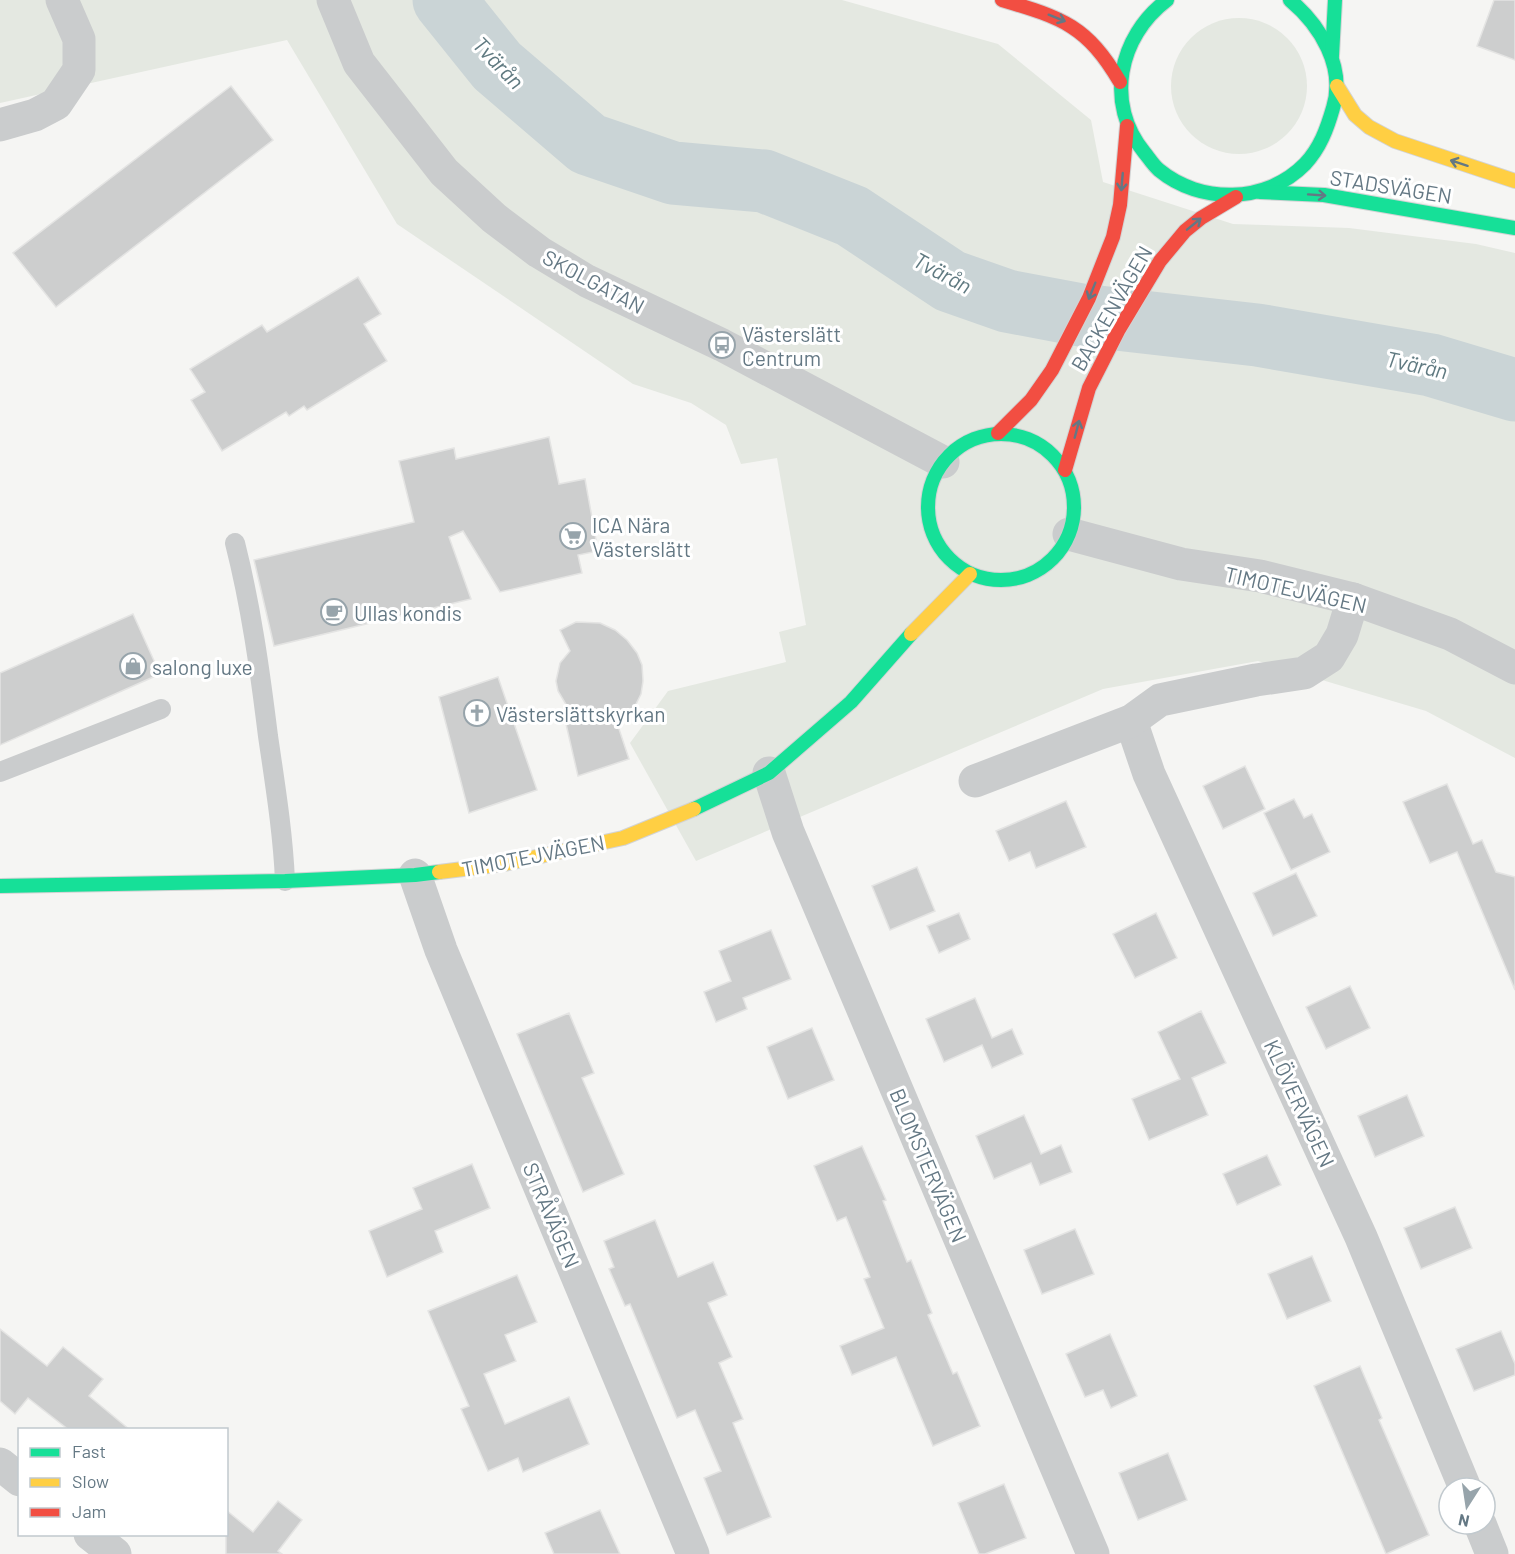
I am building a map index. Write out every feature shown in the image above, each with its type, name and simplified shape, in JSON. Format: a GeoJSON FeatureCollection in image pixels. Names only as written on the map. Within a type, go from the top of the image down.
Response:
{"type":"FeatureCollection","features":[{"type":"Feature","properties":{"kind":"street"},"geometry":{"type":"LineString","coordinates":[[0,125],[35,115],[56,104],[79,70],[79,39],[62,0]]}},
{"type":"Feature","properties":{"kind":"street","name":"SKOLGATAN"},"geometry":{"type":"LineString","coordinates":[[333,0],[359,63],[444,172],[502,225],[538,252],[587,280],[722,345],[943,462]]}},
{"type":"Feature","properties":{"kind":"street"},"geometry":{"type":"LineString","coordinates":[[1002,0],[1067,22],[1090,38],[1103,53],[1120,82]]}},
{"type":"Feature","properties":{"kind":"street"},"geometry":{"type":"LineString","coordinates":[[1167,0],[1156,8],[1138,29],[1125,54],[1120,82],[1120,101],[1127,126],[1144,156],[1170,179],[1202,193],[1236,196],[1259,192],[1290,177],[1316,153],[1332,121],[1337,86],[1332,56],[1335,0]]}},
{"type":"Feature","properties":{"kind":"street"},"geometry":{"type":"LineString","coordinates":[[1290,0],[1304,10],[1321,31],[1332,56]]}},
{"type":"Feature","properties":{"kind":"street","name":"STADSVÄGEN"},"geometry":{"type":"LineString","coordinates":[[1337,86],[1355,115],[1369,127],[1395,141],[1515,181]]}},
{"type":"Feature","properties":{"kind":"street","name":"BACKENVÄGEN"},"geometry":{"type":"LineString","coordinates":[[998,433],[1031,400],[1052,370],[1089,298],[1113,237],[1120,205],[1127,126]]}},
{"type":"Feature","properties":{"kind":"street","name":"STADSVÄGEN"},"geometry":{"type":"LineString","coordinates":[[1259,192],[1324,195],[1515,228]]}},
{"type":"Feature","properties":{"kind":"street","name":"BACKENVÄGEN"},"geometry":{"type":"LineString","coordinates":[[1065,470],[1089,388],[1118,331],[1160,261],[1185,231],[1236,196]]}},
{"type":"Feature","properties":{"kind":"street"},"geometry":{"type":"LineString","coordinates":[[998,433],[1027,438],[1047,449],[1065,470],[1072,488],[1074,512],[1069,534],[1056,554],[1039,570],[1017,578],[993,580],[970,574],[943,553],[928,522],[929,487],[943,462],[969,440],[998,433]]}},
{"type":"Feature","properties":{"kind":"street","name":"TIMOTEJVÄGEN"},"geometry":{"type":"LineString","coordinates":[[1069,534],[1180,564],[1260,576],[1353,599],[1450,634],[1515,668]]}},
{"type":"Feature","properties":{"kind":"street","name":"TIMOTEJVÄGEN"},"geometry":{"type":"LineString","coordinates":[[0,886],[285,881],[415,875],[504,864],[623,838],[692,810],[769,774],[851,702],[925,618],[970,574]]}},
{"type":"Feature","properties":{"kind":"street"},"geometry":{"type":"LineString","coordinates":[[975,781],[1131,720],[1160,700],[1256,680],[1304,673],[1329,657],[1342,635],[1353,599]]}},
{"type":"Feature","properties":{"kind":"street","name":"KLÖVERVÄGEN"},"geometry":{"type":"LineString","coordinates":[[1131,720],[1149,774],[1361,1237],[1460,1476]]}},
{"type":"Feature","properties":{"kind":"street","name":"BLOMSTERVÄGEN"},"geometry":{"type":"LineString","coordinates":[[769,774],[788,832],[1093,1554]]}},
{"type":"Feature","properties":{"kind":"street","name":"STRÅVÄGEN"},"geometry":{"type":"LineString","coordinates":[[415,875],[441,950],[693,1554]]}},
{"type":"Feature","properties":{"kind":"street"},"geometry":{"type":"LineString","coordinates":[[0,1464],[18,1478]]}},
{"type":"Feature","properties":{"kind":"street"},"geometry":{"type":"LineString","coordinates":[[92,1536],[114,1554]]}},
{"type":"Feature","properties":{"kind":"street"},"geometry":{"type":"LineString","coordinates":[[1485,1536],[1492,1554]]}},
{"type":"Feature","properties":{"kind":"lane"},"geometry":{"type":"LineString","coordinates":[[235,543],[247,590],[258,661],[284,848],[285,881]]}},
{"type":"Feature","properties":{"kind":"lane"},"geometry":{"type":"LineString","coordinates":[[0,772],[161,709]]}},
{"type":"Feature","properties":{"kind":"shaded area"},"geometry":{"type":"Polygon","coordinates":[[[0,0],[842,0],[998,44],[1091,120],[1103,182],[1233,224],[1349,228],[1476,244],[1515,253],[1515,758],[1426,711],[1258,661],[1103,689],[696,861],[630,743],[668,691],[786,662],[779,632],[806,625],[777,458],[741,464],[726,425],[691,403],[633,384],[397,224],[287,40],[0,103],[0,0]]]}},
{"type":"Feature","properties":{"kind":"shaded area"},"geometry":{"type":"Polygon","coordinates":[[[1239,18],[1265,23],[1277,29],[1287,38],[1296,48],[1302,60],[1307,86],[1302,112],[1296,124],[1287,134],[1277,143],[1265,149],[1239,154],[1213,149],[1201,143],[1191,134],[1182,124],[1176,112],[1171,86],[1176,60],[1182,48],[1191,38],[1201,29],[1213,23],[1239,18]]]}},
{"type":"Feature","properties":{"kind":"building"},"geometry":{"type":"Polygon","coordinates":[[[1494,0],[1515,0],[1515,60],[1477,46],[1494,0]]]}},
{"type":"Feature","properties":{"kind":"building"},"geometry":{"type":"Polygon","coordinates":[[[231,86],[273,140],[56,307],[13,253],[231,86]]]}},
{"type":"Feature","properties":{"kind":"building"},"geometry":{"type":"Polygon","coordinates":[[[358,277],[381,314],[364,324],[387,361],[307,410],[304,406],[289,416],[286,412],[222,451],[191,400],[205,392],[190,369],[262,325],[267,332],[358,277]]]}},
{"type":"Feature","properties":{"kind":"building"},"geometry":{"type":"Polygon","coordinates":[[[549,437],[559,484],[585,479],[598,551],[578,555],[582,573],[500,592],[463,531],[449,537],[471,599],[274,646],[254,560],[414,522],[399,461],[454,448],[456,459],[549,437]]]}},
{"type":"Feature","properties":{"kind":"building"},"geometry":{"type":"Polygon","coordinates":[[[133,614],[160,674],[0,745],[0,673],[133,614]]]}},
{"type":"Feature","properties":{"kind":"building"},"geometry":{"type":"Polygon","coordinates":[[[576,622],[600,623],[615,630],[627,640],[637,653],[642,665],[643,681],[641,694],[634,708],[618,726],[629,759],[578,776],[566,724],[576,721],[558,691],[556,681],[560,663],[570,651],[560,630],[576,622]]]}},
{"type":"Feature","properties":{"kind":"building"},"geometry":{"type":"Polygon","coordinates":[[[498,677],[537,790],[469,813],[439,697],[498,677]]]}},
{"type":"Feature","properties":{"kind":"building"},"geometry":{"type":"Polygon","coordinates":[[[1245,766],[1265,809],[1223,829],[1203,786],[1245,766]]]}},
{"type":"Feature","properties":{"kind":"building"},"geometry":{"type":"Polygon","coordinates":[[[1447,784],[1473,844],[1482,840],[1496,872],[1515,877],[1515,990],[1457,852],[1430,863],[1403,802],[1447,784]]]}},
{"type":"Feature","properties":{"kind":"building"},"geometry":{"type":"Polygon","coordinates":[[[1294,799],[1304,818],[1312,814],[1330,852],[1291,870],[1264,813],[1294,799]]]}},
{"type":"Feature","properties":{"kind":"building"},"geometry":{"type":"Polygon","coordinates":[[[1066,801],[1086,847],[1036,868],[1030,852],[1009,861],[996,831],[1066,801]]]}},
{"type":"Feature","properties":{"kind":"building"},"geometry":{"type":"Polygon","coordinates":[[[917,867],[935,911],[890,930],[872,886],[917,867]]]}},
{"type":"Feature","properties":{"kind":"building"},"geometry":{"type":"Polygon","coordinates":[[[1296,873],[1317,916],[1273,936],[1253,893],[1296,873]]]}},
{"type":"Feature","properties":{"kind":"building"},"geometry":{"type":"Polygon","coordinates":[[[959,913],[970,939],[939,953],[927,926],[959,913]]]}},
{"type":"Feature","properties":{"kind":"building"},"geometry":{"type":"Polygon","coordinates":[[[1156,913],[1177,958],[1135,978],[1113,934],[1156,913]]]}},
{"type":"Feature","properties":{"kind":"building"},"geometry":{"type":"Polygon","coordinates":[[[771,930],[791,979],[743,998],[747,1009],[716,1022],[704,992],[731,981],[719,951],[771,930]]]}},
{"type":"Feature","properties":{"kind":"building"},"geometry":{"type":"Polygon","coordinates":[[[1350,986],[1370,1028],[1326,1049],[1306,1007],[1350,986]]]}},
{"type":"Feature","properties":{"kind":"building"},"geometry":{"type":"Polygon","coordinates":[[[975,998],[992,1038],[1012,1029],[1023,1054],[992,1068],[982,1045],[944,1062],[926,1019],[975,998]]]}},
{"type":"Feature","properties":{"kind":"building"},"geometry":{"type":"Polygon","coordinates":[[[1201,1011],[1226,1063],[1192,1078],[1208,1115],[1149,1140],[1132,1099],[1180,1079],[1158,1032],[1201,1011]]]}},
{"type":"Feature","properties":{"kind":"building"},"geometry":{"type":"Polygon","coordinates":[[[569,1013],[594,1073],[582,1078],[624,1174],[583,1192],[517,1034],[569,1013]]]}},
{"type":"Feature","properties":{"kind":"building"},"geometry":{"type":"Polygon","coordinates":[[[812,1028],[834,1080],[788,1099],[767,1047],[812,1028]]]}},
{"type":"Feature","properties":{"kind":"building"},"geometry":{"type":"Polygon","coordinates":[[[1407,1095],[1424,1136],[1375,1157],[1358,1116],[1407,1095]]]}},
{"type":"Feature","properties":{"kind":"building"},"geometry":{"type":"Polygon","coordinates":[[[1024,1115],[1041,1154],[1061,1145],[1072,1172],[1040,1185],[1031,1163],[994,1179],[976,1136],[1024,1115]]]}},
{"type":"Feature","properties":{"kind":"building"},"geometry":{"type":"Polygon","coordinates":[[[862,1146],[886,1200],[883,1201],[907,1262],[911,1260],[932,1313],[928,1315],[953,1374],[957,1372],[980,1426],[933,1446],[896,1357],[852,1375],[840,1346],[884,1328],[864,1279],[870,1277],[846,1217],[837,1221],[814,1166],[862,1146]]]}},
{"type":"Feature","properties":{"kind":"building"},"geometry":{"type":"Polygon","coordinates":[[[1267,1155],[1281,1185],[1237,1205],[1223,1174],[1267,1155]]]}},
{"type":"Feature","properties":{"kind":"building"},"geometry":{"type":"Polygon","coordinates":[[[472,1164],[490,1208],[435,1231],[443,1252],[387,1277],[369,1231],[422,1209],[413,1188],[472,1164]]]}},
{"type":"Feature","properties":{"kind":"building"},"geometry":{"type":"Polygon","coordinates":[[[1455,1207],[1472,1248],[1421,1269],[1404,1228],[1455,1207]]]}},
{"type":"Feature","properties":{"kind":"building"},"geometry":{"type":"Polygon","coordinates":[[[655,1220],[678,1277],[713,1262],[727,1295],[708,1303],[732,1357],[719,1363],[743,1419],[733,1423],[771,1517],[727,1535],[704,1478],[721,1471],[695,1410],[677,1418],[630,1304],[625,1306],[609,1269],[614,1267],[604,1241],[655,1220]]]}},
{"type":"Feature","properties":{"kind":"building"},"geometry":{"type":"Polygon","coordinates":[[[1075,1229],[1094,1274],[1042,1294],[1024,1250],[1075,1229]]]}},
{"type":"Feature","properties":{"kind":"building"},"geometry":{"type":"Polygon","coordinates":[[[1312,1256],[1331,1301],[1287,1319],[1268,1274],[1312,1256]]]}},
{"type":"Feature","properties":{"kind":"building"},"geometry":{"type":"Polygon","coordinates":[[[517,1275],[537,1322],[505,1335],[516,1361],[484,1374],[505,1424],[569,1397],[589,1444],[523,1472],[518,1458],[488,1471],[461,1409],[469,1406],[428,1311],[517,1275]]]}},
{"type":"Feature","properties":{"kind":"building"},"geometry":{"type":"Polygon","coordinates":[[[0,1329],[47,1366],[63,1347],[103,1379],[89,1396],[128,1428],[66,1428],[28,1398],[15,1414],[0,1401],[0,1329]]]}},
{"type":"Feature","properties":{"kind":"building"},"geometry":{"type":"Polygon","coordinates":[[[1501,1331],[1515,1364],[1515,1375],[1474,1391],[1456,1349],[1501,1331]]]}},
{"type":"Feature","properties":{"kind":"building"},"geometry":{"type":"Polygon","coordinates":[[[1110,1334],[1137,1396],[1111,1408],[1103,1390],[1085,1397],[1066,1354],[1110,1334]]]}},
{"type":"Feature","properties":{"kind":"building"},"geometry":{"type":"Polygon","coordinates":[[[1360,1366],[1382,1418],[1379,1420],[1429,1535],[1386,1554],[1314,1386],[1360,1366]]]}},
{"type":"Feature","properties":{"kind":"building"},"geometry":{"type":"Polygon","coordinates":[[[1168,1453],[1187,1500],[1138,1520],[1119,1473],[1168,1453]]]}},
{"type":"Feature","properties":{"kind":"building"},"geometry":{"type":"Polygon","coordinates":[[[1004,1484],[1026,1538],[985,1554],[979,1554],[958,1503],[1004,1484]]]}},
{"type":"Feature","properties":{"kind":"building"},"geometry":{"type":"Polygon","coordinates":[[[278,1501],[302,1520],[278,1551],[282,1554],[226,1554],[228,1512],[253,1532],[278,1501]]]}},
{"type":"Feature","properties":{"kind":"building"},"geometry":{"type":"Polygon","coordinates":[[[600,1510],[620,1554],[554,1554],[545,1533],[600,1510]]]}},
{"type":"Feature","properties":{"kind":"waterway","name":"Tvärån"},"geometry":{"type":"LineString","coordinates":[[444,0],[497,66],[588,144],[673,173],[764,181],[852,216],[950,281],[1007,301],[1081,315],[1257,335],[1431,365],[1515,390]]}},
{"type":"Feature","properties":{"kind":"traffic: fast"},"geometry":{"type":"LineString","coordinates":[[1167,0],[1150,15],[1137,33],[1128,52],[1122,72],[1121,93],[1124,113],[1132,133],[1159,170],[1175,181],[1194,189],[1213,194],[1233,195],[1272,187],[1305,164],[1322,138],[1333,108],[1336,77],[1328,48],[1311,22],[1290,0]]}},
{"type":"Feature","properties":{"kind":"traffic: fast"},"geometry":{"type":"LineString","coordinates":[[1332,56],[1335,0]]}},
{"type":"Feature","properties":{"kind":"traffic: fast"},"geometry":{"type":"LineString","coordinates":[[1260,192],[1324,195],[1515,228]]}},
{"type":"Feature","properties":{"kind":"traffic: fast"},"geometry":{"type":"LineString","coordinates":[[1001,434],[1029,440],[1041,446],[1052,456],[1062,467],[1068,479],[1074,507],[1068,535],[1062,547],[1052,558],[1041,568],[1029,574],[1001,580],[973,574],[961,568],[950,558],[940,547],[934,535],[928,507],[934,479],[940,467],[950,456],[961,446],[973,440],[1001,434]]}},
{"type":"Feature","properties":{"kind":"traffic: fast"},"geometry":{"type":"LineString","coordinates":[[694,809],[769,773],[851,702],[911,634]]}},
{"type":"Feature","properties":{"kind":"traffic: fast"},"geometry":{"type":"LineString","coordinates":[[0,886],[285,881],[439,872]]}},
{"type":"Feature","properties":{"kind":"traffic: slow"},"geometry":{"type":"LineString","coordinates":[[1337,86],[1355,115],[1369,127],[1395,141],[1515,181]]}},
{"type":"Feature","properties":{"kind":"traffic: slow"},"geometry":{"type":"LineString","coordinates":[[911,634],[970,574]]}},
{"type":"Feature","properties":{"kind":"traffic: slow"},"geometry":{"type":"LineString","coordinates":[[439,872],[504,864],[623,838],[694,809]]}},
{"type":"Feature","properties":{"kind":"traffic: jam"},"geometry":{"type":"LineString","coordinates":[[1002,0],[1042,13],[1072,27],[1096,48],[1120,82]]}},
{"type":"Feature","properties":{"kind":"traffic: jam"},"geometry":{"type":"LineString","coordinates":[[998,433],[1031,400],[1052,370],[1089,298],[1113,237],[1120,205],[1127,126]]}},
{"type":"Feature","properties":{"kind":"traffic: jam"},"geometry":{"type":"LineString","coordinates":[[1065,470],[1089,388],[1118,331],[1160,261],[1185,231],[1201,218],[1236,197]]}},
{"type":"Feature","properties":{"kind":"place","name":"Västerslätt Centrum"},"geometry":{"type":"Point","coordinates":[722,345]}},
{"type":"Feature","properties":{"kind":"place","name":"ICA Nära Västerslätt"},"geometry":{"type":"Point","coordinates":[573,536]}},
{"type":"Feature","properties":{"kind":"place","name":"Ullas kondis"},"geometry":{"type":"Point","coordinates":[334,612]}},
{"type":"Feature","properties":{"kind":"place","name":"salong luxe"},"geometry":{"type":"Point","coordinates":[133,666]}},
{"type":"Feature","properties":{"kind":"place","name":"Västerslättskyrkan"},"geometry":{"type":"Point","coordinates":[477,713]}}]}
